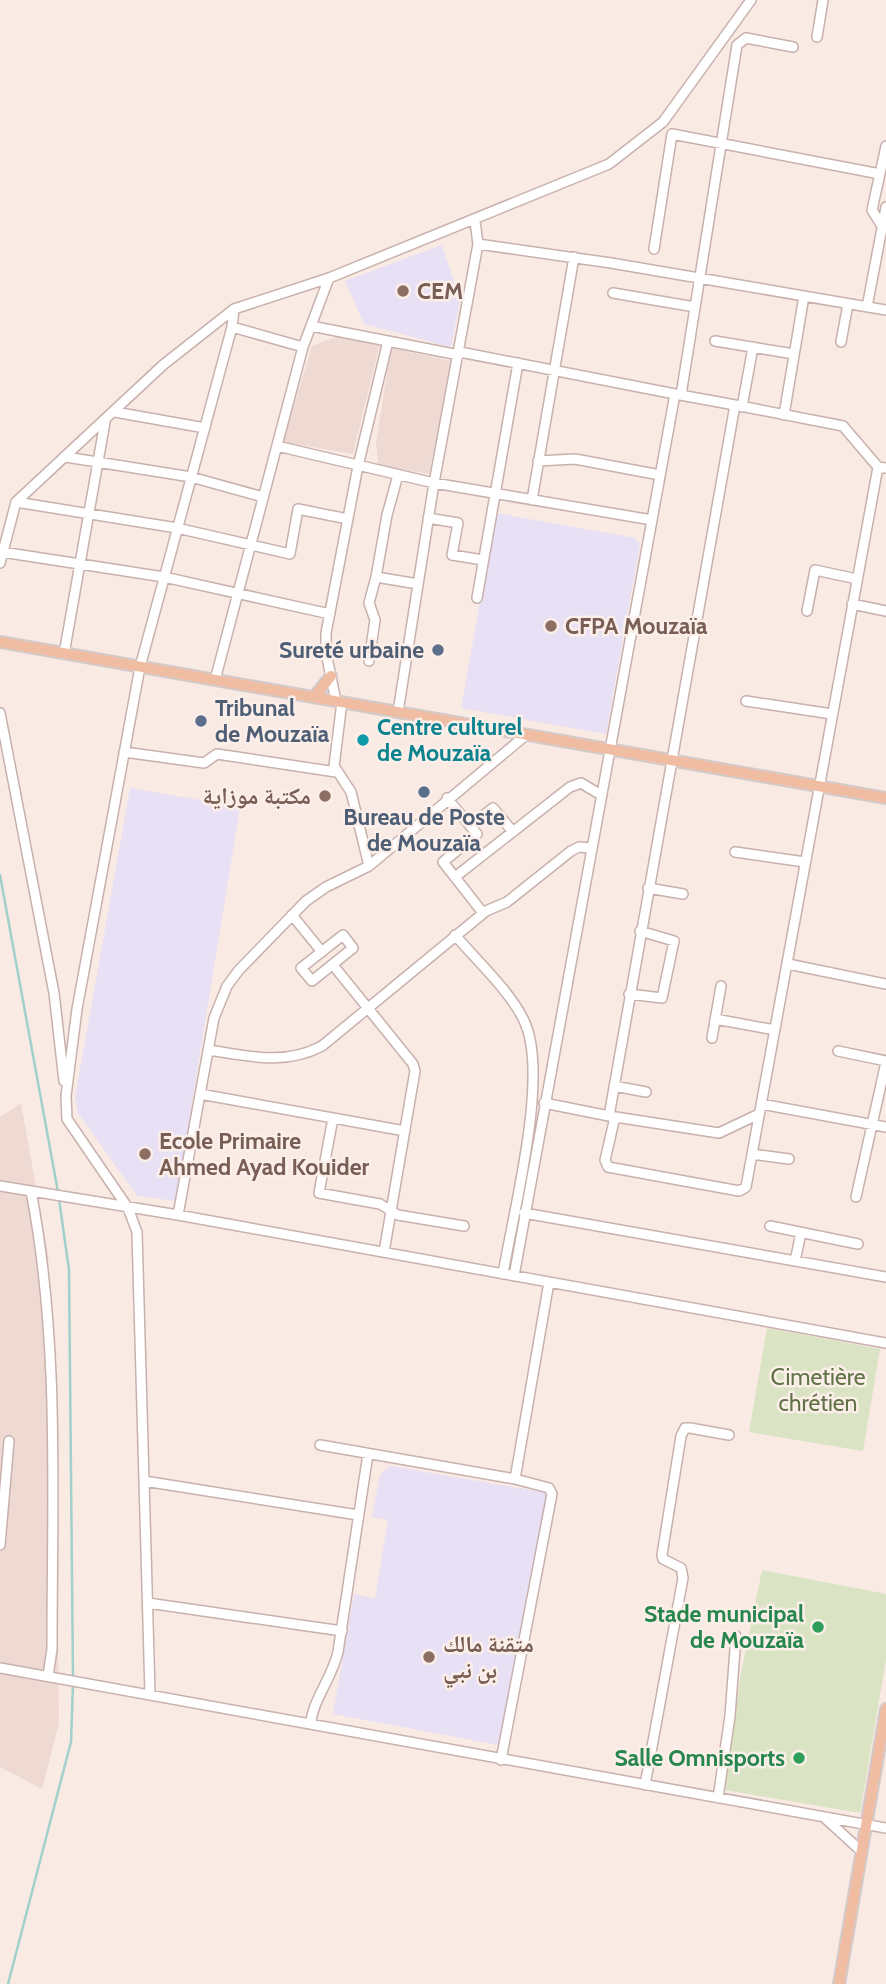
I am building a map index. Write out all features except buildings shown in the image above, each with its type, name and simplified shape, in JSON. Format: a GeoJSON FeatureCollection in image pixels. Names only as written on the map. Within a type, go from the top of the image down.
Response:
{"type":"FeatureCollection","features":[{"type":"Feature","properties":{"kind":"main road"},"geometry":{"type":"LineString","coordinates":[[0,642],[886,798]]}},
{"type":"Feature","properties":{"kind":"main road"},"geometry":{"type":"LineString","coordinates":[[314,698],[331,676]]}},
{"type":"Feature","properties":{"kind":"main road"},"geometry":{"type":"LineString","coordinates":[[839,1984],[886,1709]]}},
{"type":"Feature","properties":{"kind":"street"},"geometry":{"type":"LineString","coordinates":[[0,563],[16,502],[116,412],[163,365],[234,309],[329,278],[475,221],[609,164],[663,122],[751,0]]}},
{"type":"Feature","properties":{"kind":"street"},"geometry":{"type":"LineString","coordinates":[[817,37],[823,0]]}},
{"type":"Feature","properties":{"kind":"street"},"geometry":{"type":"LineString","coordinates":[[514,1276],[660,475],[695,307],[737,45],[746,38],[793,47]]}},
{"type":"Feature","properties":{"kind":"street"},"geometry":{"type":"LineString","coordinates":[[654,249],[672,134],[720,141],[795,160],[880,174]]}},
{"type":"Feature","properties":{"kind":"street"},"geometry":{"type":"LineString","coordinates":[[882,226],[872,210],[886,146]]}},
{"type":"Feature","properties":{"kind":"street"},"geometry":{"type":"LineString","coordinates":[[867,307],[886,207]]}},
{"type":"Feature","properties":{"kind":"street"},"geometry":{"type":"LineString","coordinates":[[398,712],[428,518],[478,244],[475,221]]}},
{"type":"Feature","properties":{"kind":"street"},"geometry":{"type":"LineString","coordinates":[[478,244],[574,257],[886,310]]}},
{"type":"Feature","properties":{"kind":"street"},"geometry":{"type":"LineString","coordinates":[[531,500],[574,257]]}},
{"type":"Feature","properties":{"kind":"street"},"geometry":{"type":"LineString","coordinates":[[215,680],[303,347],[329,278]]}},
{"type":"Feature","properties":{"kind":"street"},"geometry":{"type":"LineString","coordinates":[[613,293],[695,307]]}},
{"type":"Feature","properties":{"kind":"street"},"geometry":{"type":"LineString","coordinates":[[785,415],[804,296]]}},
{"type":"Feature","properties":{"kind":"street"},"geometry":{"type":"LineString","coordinates":[[841,342],[848,303]]}},
{"type":"Feature","properties":{"kind":"street"},"geometry":{"type":"LineString","coordinates":[[66,1096],[77,1009],[140,667],[232,327],[234,309]]}},
{"type":"Feature","properties":{"kind":"street"},"geometry":{"type":"LineString","coordinates":[[311,326],[518,363],[678,394],[739,406],[785,415],[843,426],[882,467],[852,604],[746,1187],[739,1191],[608,1167],[605,1160],[614,1086],[670,760],[739,406],[752,347]]}},
{"type":"Feature","properties":{"kind":"street"},"geometry":{"type":"LineString","coordinates":[[232,327],[303,347]]}},
{"type":"Feature","properties":{"kind":"street"},"geometry":{"type":"LineString","coordinates":[[369,866],[351,792],[336,772],[333,761],[339,702],[325,646],[358,466],[388,341]]}},
{"type":"Feature","properties":{"kind":"street"},"geometry":{"type":"LineString","coordinates":[[715,341],[794,354]]}},
{"type":"Feature","properties":{"kind":"street"},"geometry":{"type":"LineString","coordinates":[[477,598],[518,363]]}},
{"type":"Feature","properties":{"kind":"street"},"geometry":{"type":"LineString","coordinates":[[116,412],[205,428]]}},
{"type":"Feature","properties":{"kind":"street"},"geometry":{"type":"LineString","coordinates":[[64,654],[105,422]]}},
{"type":"Feature","properties":{"kind":"street"},"geometry":{"type":"LineString","coordinates":[[277,446],[434,483],[652,520]]}},
{"type":"Feature","properties":{"kind":"street"},"geometry":{"type":"LineString","coordinates":[[66,457],[191,477],[263,497]]}},
{"type":"Feature","properties":{"kind":"street"},"geometry":{"type":"LineString","coordinates":[[538,461],[575,459],[660,475]]}},
{"type":"Feature","properties":{"kind":"street"},"geometry":{"type":"LineString","coordinates":[[369,661],[375,620],[369,603],[398,475]]}},
{"type":"Feature","properties":{"kind":"street"},"geometry":{"type":"LineString","coordinates":[[16,502],[177,527],[290,554],[298,509],[348,519]]}},
{"type":"Feature","properties":{"kind":"street"},"geometry":{"type":"LineString","coordinates":[[428,518],[458,523],[452,555],[483,559]]}},
{"type":"Feature","properties":{"kind":"street"},"geometry":{"type":"LineString","coordinates":[[2,552],[163,577],[330,614]]}},
{"type":"Feature","properties":{"kind":"street"},"geometry":{"type":"LineString","coordinates":[[807,611],[815,570],[857,579]]}},
{"type":"Feature","properties":{"kind":"street"},"geometry":{"type":"LineString","coordinates":[[376,577],[418,584]]}},
{"type":"Feature","properties":{"kind":"street"},"geometry":{"type":"LineString","coordinates":[[852,604],[886,611]]}},
{"type":"Feature","properties":{"kind":"street"},"geometry":{"type":"LineString","coordinates":[[746,701],[832,714]]}},
{"type":"Feature","properties":{"kind":"street"},"geometry":{"type":"LineString","coordinates":[[0,713],[54,993],[67,1119],[128,1208],[137,1232],[150,1693]]}},
{"type":"Feature","properties":{"kind":"street"},"geometry":{"type":"LineString","coordinates":[[178,1215],[214,1018],[227,986],[250,957],[292,915],[326,887],[369,866],[526,734]]}},
{"type":"Feature","properties":{"kind":"street"},"geometry":{"type":"LineString","coordinates":[[124,752],[204,763],[217,754],[336,772]]}},
{"type":"Feature","properties":{"kind":"street"},"geometry":{"type":"LineString","coordinates":[[455,877],[576,784],[581,783],[601,795]]}},
{"type":"Feature","properties":{"kind":"street"},"geometry":{"type":"LineString","coordinates":[[447,798],[477,834],[443,862],[483,913]]}},
{"type":"Feature","properties":{"kind":"street"},"geometry":{"type":"LineString","coordinates":[[470,826],[493,807],[513,832]]}},
{"type":"Feature","properties":{"kind":"street"},"geometry":{"type":"LineString","coordinates":[[208,1050],[274,1060],[292,1058],[322,1046],[483,913],[507,902],[579,846],[591,848]]}},
{"type":"Feature","properties":{"kind":"street"},"geometry":{"type":"LineString","coordinates":[[735,852],[805,862]]}},
{"type":"Feature","properties":{"kind":"street"},"geometry":{"type":"LineString","coordinates":[[648,888],[683,894]]}},
{"type":"Feature","properties":{"kind":"street"},"geometry":{"type":"LineString","coordinates":[[292,915],[322,952]]}},
{"type":"Feature","properties":{"kind":"street"},"geometry":{"type":"LineString","coordinates":[[629,995],[662,998],[674,941],[640,931]]}},
{"type":"Feature","properties":{"kind":"street"},"geometry":{"type":"LineString","coordinates":[[343,935],[353,948],[312,981],[302,968],[322,952],[343,935]]}},
{"type":"Feature","properties":{"kind":"street"},"geometry":{"type":"LineString","coordinates":[[455,935],[518,1010],[525,1021],[531,1047],[535,1088],[503,1274]]}},
{"type":"Feature","properties":{"kind":"street"},"geometry":{"type":"LineString","coordinates":[[788,964],[886,984]]}},
{"type":"Feature","properties":{"kind":"street"},"geometry":{"type":"LineString","coordinates":[[333,965],[413,1064],[415,1078],[384,1252]]}},
{"type":"Feature","properties":{"kind":"street"},"geometry":{"type":"LineString","coordinates":[[712,1038],[721,986]]}},
{"type":"Feature","properties":{"kind":"street"},"geometry":{"type":"LineString","coordinates":[[715,1018],[775,1030]]}},
{"type":"Feature","properties":{"kind":"street"},"geometry":{"type":"LineString","coordinates":[[838,1051],[886,1061],[875,1125],[856,1197]]}},
{"type":"Feature","properties":{"kind":"street"},"geometry":{"type":"LineString","coordinates":[[614,1086],[646,1092]]}},
{"type":"Feature","properties":{"kind":"street"},"geometry":{"type":"LineString","coordinates":[[200,1094],[405,1131]]}},
{"type":"Feature","properties":{"kind":"street"},"geometry":{"type":"LineString","coordinates":[[544,1103],[612,1117],[719,1133],[760,1114]]}},
{"type":"Feature","properties":{"kind":"street"},"geometry":{"type":"LineString","coordinates":[[761,1104],[886,1127]]}},
{"type":"Feature","properties":{"kind":"street"},"geometry":{"type":"LineString","coordinates":[[333,1118],[319,1193],[380,1204],[390,1212],[464,1226]]}},
{"type":"Feature","properties":{"kind":"street"},"geometry":{"type":"LineString","coordinates":[[752,1154],[789,1160]]}},
{"type":"Feature","properties":{"kind":"street"},"geometry":{"type":"LineString","coordinates":[[0,1186],[178,1215],[886,1343]]}},
{"type":"Feature","properties":{"kind":"street"},"geometry":{"type":"LineString","coordinates":[[31,1191],[41,1247],[52,1386],[52,1649],[48,1676]]}},
{"type":"Feature","properties":{"kind":"street"},"geometry":{"type":"LineString","coordinates":[[524,1213],[886,1278]]}},
{"type":"Feature","properties":{"kind":"street"},"geometry":{"type":"LineString","coordinates":[[770,1226],[858,1244]]}},
{"type":"Feature","properties":{"kind":"street"},"geometry":{"type":"LineString","coordinates":[[796,1261],[800,1233]]}},
{"type":"Feature","properties":{"kind":"street"},"geometry":{"type":"LineString","coordinates":[[515,1479],[548,1282]]}},
{"type":"Feature","properties":{"kind":"street"},"geometry":{"type":"LineString","coordinates":[[645,1785],[683,1578],[681,1568],[663,1559],[662,1555],[681,1436],[685,1428],[729,1435]]}},
{"type":"Feature","properties":{"kind":"street"},"geometry":{"type":"LineString","coordinates":[[0,1545],[9,1441]]}},
{"type":"Feature","properties":{"kind":"street"},"geometry":{"type":"LineString","coordinates":[[320,1445],[515,1479],[549,1488],[552,1494],[501,1759]]}},
{"type":"Feature","properties":{"kind":"street"},"geometry":{"type":"LineString","coordinates":[[311,1722],[312,1709],[334,1669],[368,1454]]}},
{"type":"Feature","properties":{"kind":"street"},"geometry":{"type":"LineString","coordinates":[[144,1481],[358,1515]]}},
{"type":"Feature","properties":{"kind":"street"},"geometry":{"type":"LineString","coordinates":[[148,1603],[342,1631]]}},
{"type":"Feature","properties":{"kind":"street"},"geometry":{"type":"LineString","coordinates":[[718,1798],[730,1716],[736,1636]]}},
{"type":"Feature","properties":{"kind":"street"},"geometry":{"type":"LineString","coordinates":[[0,1668],[87,1681],[886,1828]]}},
{"type":"Feature","properties":{"kind":"street"},"geometry":{"type":"LineString","coordinates":[[824,1816],[861,1851]]}},
{"type":"Feature","properties":{"kind":"shaded area","name":"CEM"},"geometry":{"type":"Polygon","coordinates":[[[442,245],[460,300],[451,347],[364,324],[345,281],[442,245]]]}},
{"type":"Feature","properties":{"kind":"shaded area"},"geometry":{"type":"Polygon","coordinates":[[[346,333],[381,339],[353,454],[283,442],[312,346],[346,333]]]}},
{"type":"Feature","properties":{"kind":"shaded area"},"geometry":{"type":"Polygon","coordinates":[[[391,348],[452,361],[429,474],[378,465],[376,443],[391,348]]]}},
{"type":"Feature","properties":{"kind":"shaded area","name":"CFPA Mouzaïa"},"geometry":{"type":"Polygon","coordinates":[[[496,513],[635,538],[640,544],[606,734],[461,708],[496,513]]]}},
{"type":"Feature","properties":{"kind":"shaded area"},"geometry":{"type":"Polygon","coordinates":[[[130,788],[240,807],[176,1201],[137,1196],[78,1113],[75,1098],[130,788]]]}},
{"type":"Feature","properties":{"kind":"shaded area"},"geometry":{"type":"Polygon","coordinates":[[[21,1103],[48,1254],[55,1381],[59,1723],[42,1789],[0,1767],[0,1117],[21,1103]]]}},
{"type":"Feature","properties":{"kind":"shaded area","name":"متقنة مالك بن نبي"},"geometry":{"type":"Polygon","coordinates":[[[390,1466],[548,1493],[498,1745],[333,1714],[354,1594],[375,1599],[388,1520],[372,1517],[380,1475],[390,1466]]]}},
{"type":"Feature","properties":{"kind":"green space","name":"Cimetière chrétien"},"geometry":{"type":"Polygon","coordinates":[[[767,1328],[880,1349],[863,1451],[749,1432],[767,1328]]]}},
{"type":"Feature","properties":{"kind":"green space"},"geometry":{"type":"Polygon","coordinates":[[[762,1570],[886,1594],[886,1660],[860,1813],[725,1790],[740,1678],[762,1570]]]}},
{"type":"Feature","properties":{"kind":"waterway"},"geometry":{"type":"LineString","coordinates":[[0,875],[58,1192]]}},
{"type":"Feature","properties":{"kind":"waterway"},"geometry":{"type":"LineString","coordinates":[[59,1199],[69,1270],[73,1678]]}},
{"type":"Feature","properties":{"kind":"waterway"},"geometry":{"type":"LineString","coordinates":[[8,1984],[71,1742],[73,1684]]}},
{"type":"Feature","properties":{"kind":"place","name":"CEM"},"geometry":{"type":"Point","coordinates":[403,291]}},
{"type":"Feature","properties":{"kind":"place","name":"CFPA Mouzaïa"},"geometry":{"type":"Point","coordinates":[551,626]}},
{"type":"Feature","properties":{"kind":"place","name":"Sureté urbaine"},"geometry":{"type":"Point","coordinates":[438,650]}},
{"type":"Feature","properties":{"kind":"place","name":"Tribunal de Mouzaïa"},"geometry":{"type":"Point","coordinates":[201,721]}},
{"type":"Feature","properties":{"kind":"place","name":"Centre culturel de Mouzaïa"},"geometry":{"type":"Point","coordinates":[363,740]}},
{"type":"Feature","properties":{"kind":"place","name":"Bureau de Poste de Mouzaïa"},"geometry":{"type":"Point","coordinates":[424,792]}},
{"type":"Feature","properties":{"kind":"place","name":"مكتبة موزاية"},"geometry":{"type":"Point","coordinates":[325,796]}},
{"type":"Feature","properties":{"kind":"place","name":"Ecole Primaire Ahmed Ayad Kouider"},"geometry":{"type":"Point","coordinates":[145,1154]}},
{"type":"Feature","properties":{"kind":"place","name":"Stade municipal de Mouzaïa"},"geometry":{"type":"Point","coordinates":[818,1627]}},
{"type":"Feature","properties":{"kind":"place","name":"متقنة مالك بن نبي"},"geometry":{"type":"Point","coordinates":[429,1657]}},
{"type":"Feature","properties":{"kind":"place","name":"Salle Omnisports"},"geometry":{"type":"Point","coordinates":[799,1758]}}]}
